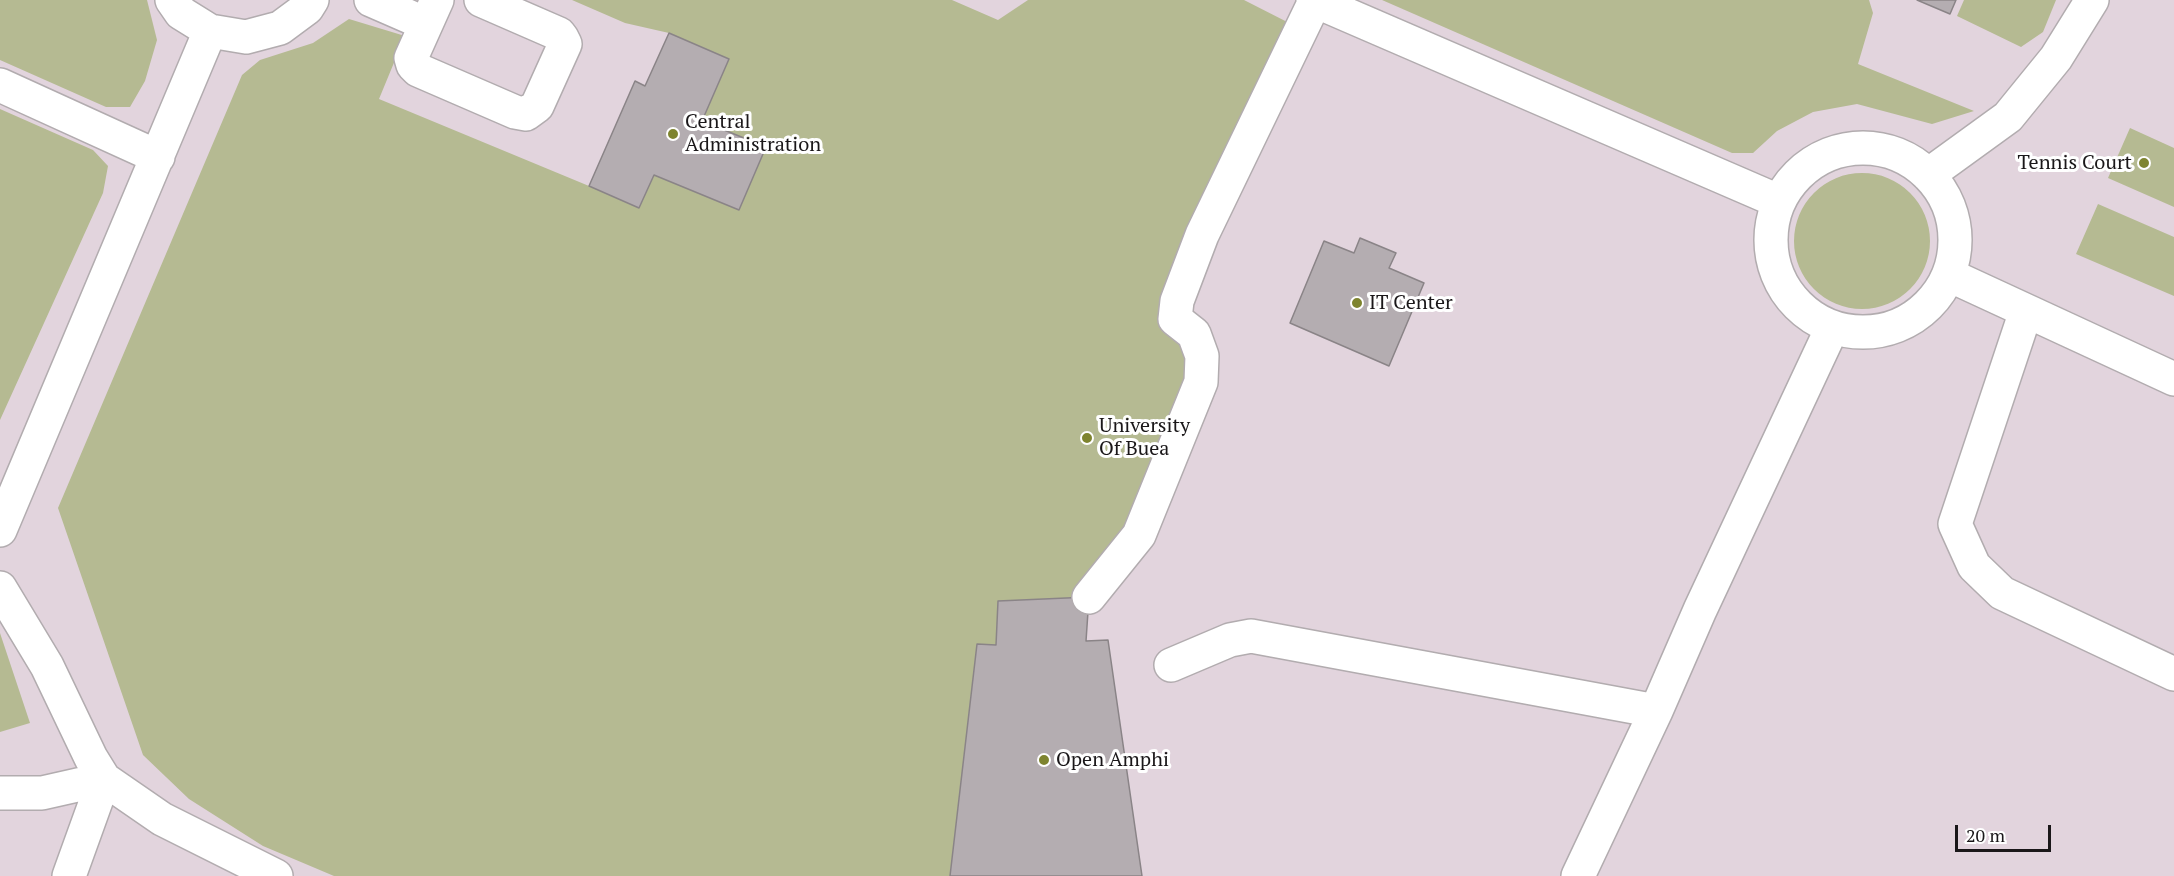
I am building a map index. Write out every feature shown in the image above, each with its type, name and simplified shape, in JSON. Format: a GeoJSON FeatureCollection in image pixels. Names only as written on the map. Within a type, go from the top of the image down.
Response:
{"type":"FeatureCollection","features":[{"type":"Feature","properties":{"kind":"lane"},"geometry":{"type":"LineString","coordinates":[[172,0],[181,13],[210,32],[246,36],[280,28],[307,8],[312,0]]}},
{"type":"Feature","properties":{"kind":"lane"},"geometry":{"type":"LineString","coordinates":[[371,0],[432,12],[411,58],[418,70],[515,112],[526,114],[537,106],[565,44],[559,34],[481,0]]}},
{"type":"Feature","properties":{"kind":"lane"},"geometry":{"type":"LineString","coordinates":[[1928,175],[2008,117],[2056,58],[2092,0]]}},
{"type":"Feature","properties":{"kind":"lane"},"geometry":{"type":"LineString","coordinates":[[1089,597],[1139,535],[1201,382],[1202,356],[1194,334],[1175,319],[1178,301],[1203,235],[1314,1],[1778,201]]}},
{"type":"Feature","properties":{"kind":"lane"},"geometry":{"type":"LineString","coordinates":[[0,530],[210,32]]}},
{"type":"Feature","properties":{"kind":"lane"},"geometry":{"type":"LineString","coordinates":[[0,85],[158,157]]}},
{"type":"Feature","properties":{"kind":"lane"},"geometry":{"type":"LineString","coordinates":[[1874,147],[1910,159],[1928,175],[1939,185],[1953,213],[1956,244],[1949,275],[1932,302],[1907,322],[1870,333],[1832,328],[1799,308],[1777,277],[1770,238],[1778,201],[1801,170],[1835,150],[1874,147]]}},
{"type":"Feature","properties":{"kind":"lane"},"geometry":{"type":"LineString","coordinates":[[1949,275],[2174,379]]}},
{"type":"Feature","properties":{"kind":"lane"},"geometry":{"type":"LineString","coordinates":[[2026,311],[1955,524],[1974,566],[2002,593],[2174,674]]}},
{"type":"Feature","properties":{"kind":"lane"},"geometry":{"type":"LineString","coordinates":[[1578,876],[1832,328]]}},
{"type":"Feature","properties":{"kind":"lane"},"geometry":{"type":"LineString","coordinates":[[0,588],[46,666],[91,758],[104,779],[162,819],[276,876]]}},
{"type":"Feature","properties":{"kind":"lane"},"geometry":{"type":"LineString","coordinates":[[1171,665],[1230,640],[1251,636],[1656,711]]}},
{"type":"Feature","properties":{"kind":"lane"},"geometry":{"type":"LineString","coordinates":[[0,793],[42,793],[104,779]]}},
{"type":"Feature","properties":{"kind":"lane"},"geometry":{"type":"LineString","coordinates":[[69,876],[104,779]]}},
{"type":"Feature","properties":{"kind":"shaded area","name":"University Of Buea"},"geometry":{"type":"Polygon","coordinates":[[[0,0],[2174,0],[2174,876],[0,876],[0,0]]]}},
{"type":"Feature","properties":{"kind":"green space"},"geometry":{"type":"Polygon","coordinates":[[[0,0],[147,0],[157,40],[145,81],[130,107],[106,107],[0,60],[0,0]]]}},
{"type":"Feature","properties":{"kind":"green space"},"geometry":{"type":"Polygon","coordinates":[[[572,0],[952,0],[998,20],[1028,0],[1244,0],[1297,27],[1161,306],[1195,359],[1139,535],[1089,597],[998,601],[996,645],[977,644],[950,876],[334,876],[263,846],[189,799],[143,755],[58,508],[242,75],[260,60],[313,43],[349,19],[405,36],[379,99],[589,186],[654,175],[739,210],[766,147],[702,121],[729,59],[669,33],[625,23],[572,0]]]}},
{"type":"Feature","properties":{"kind":"green space"},"geometry":{"type":"Polygon","coordinates":[[[1382,0],[1869,0],[1873,13],[1858,64],[1974,111],[1932,124],[1857,104],[1813,112],[1777,131],[1753,153],[1732,153],[1382,0]]]}},
{"type":"Feature","properties":{"kind":"green space"},"geometry":{"type":"Polygon","coordinates":[[[1964,0],[2056,0],[2043,32],[2021,47],[1957,16],[1964,0]]]}},
{"type":"Feature","properties":{"kind":"green space"},"geometry":{"type":"Polygon","coordinates":[[[0,109],[93,150],[108,166],[103,193],[0,420],[0,109]]]}},
{"type":"Feature","properties":{"kind":"green space","name":"Tennis Court"},"geometry":{"type":"Polygon","coordinates":[[[2130,128],[2174,148],[2174,207],[2108,178],[2130,128]]]}},
{"type":"Feature","properties":{"kind":"green space"},"geometry":{"type":"Polygon","coordinates":[[[1862,173],[1888,178],[1910,193],[1925,215],[1930,241],[1925,267],[1910,289],[1888,304],[1862,309],[1836,304],[1814,289],[1799,267],[1794,241],[1799,215],[1814,193],[1836,178],[1862,173]]]}},
{"type":"Feature","properties":{"kind":"green space"},"geometry":{"type":"Polygon","coordinates":[[[2098,204],[2174,237],[2174,296],[2076,254],[2098,204]]]}},
{"type":"Feature","properties":{"kind":"green space"},"geometry":{"type":"Polygon","coordinates":[[[0,633],[30,723],[0,732],[0,633]]]}},
{"type":"Feature","properties":{"kind":"building"},"geometry":{"type":"Polygon","coordinates":[[[1917,0],[1956,0],[1950,14],[1917,0]]]}},
{"type":"Feature","properties":{"kind":"building","name":"Central Administration"},"geometry":{"type":"Polygon","coordinates":[[[669,33],[729,59],[702,121],[766,147],[739,210],[654,175],[639,208],[589,186],[635,81],[645,86],[669,33]]]}},
{"type":"Feature","properties":{"kind":"building","name":"IT Center"},"geometry":{"type":"Polygon","coordinates":[[[1360,238],[1396,253],[1389,268],[1424,283],[1389,366],[1290,323],[1324,241],[1354,253],[1360,238]]]}},
{"type":"Feature","properties":{"kind":"building","name":"Open Amphi"},"geometry":{"type":"Polygon","coordinates":[[[1089,597],[1086,641],[1108,640],[1142,876],[950,876],[977,644],[996,645],[998,601],[1089,597]]]}},
{"type":"Feature","properties":{"kind":"place","name":"Central Administration"},"geometry":{"type":"Point","coordinates":[673,134]}},
{"type":"Feature","properties":{"kind":"place","name":"Tennis Court"},"geometry":{"type":"Point","coordinates":[2144,163]}},
{"type":"Feature","properties":{"kind":"place","name":"IT Center"},"geometry":{"type":"Point","coordinates":[1357,303]}},
{"type":"Feature","properties":{"kind":"place","name":"University Of Buea"},"geometry":{"type":"Point","coordinates":[1087,438]}},
{"type":"Feature","properties":{"kind":"place","name":"Open Amphi"},"geometry":{"type":"Point","coordinates":[1044,760]}}]}
